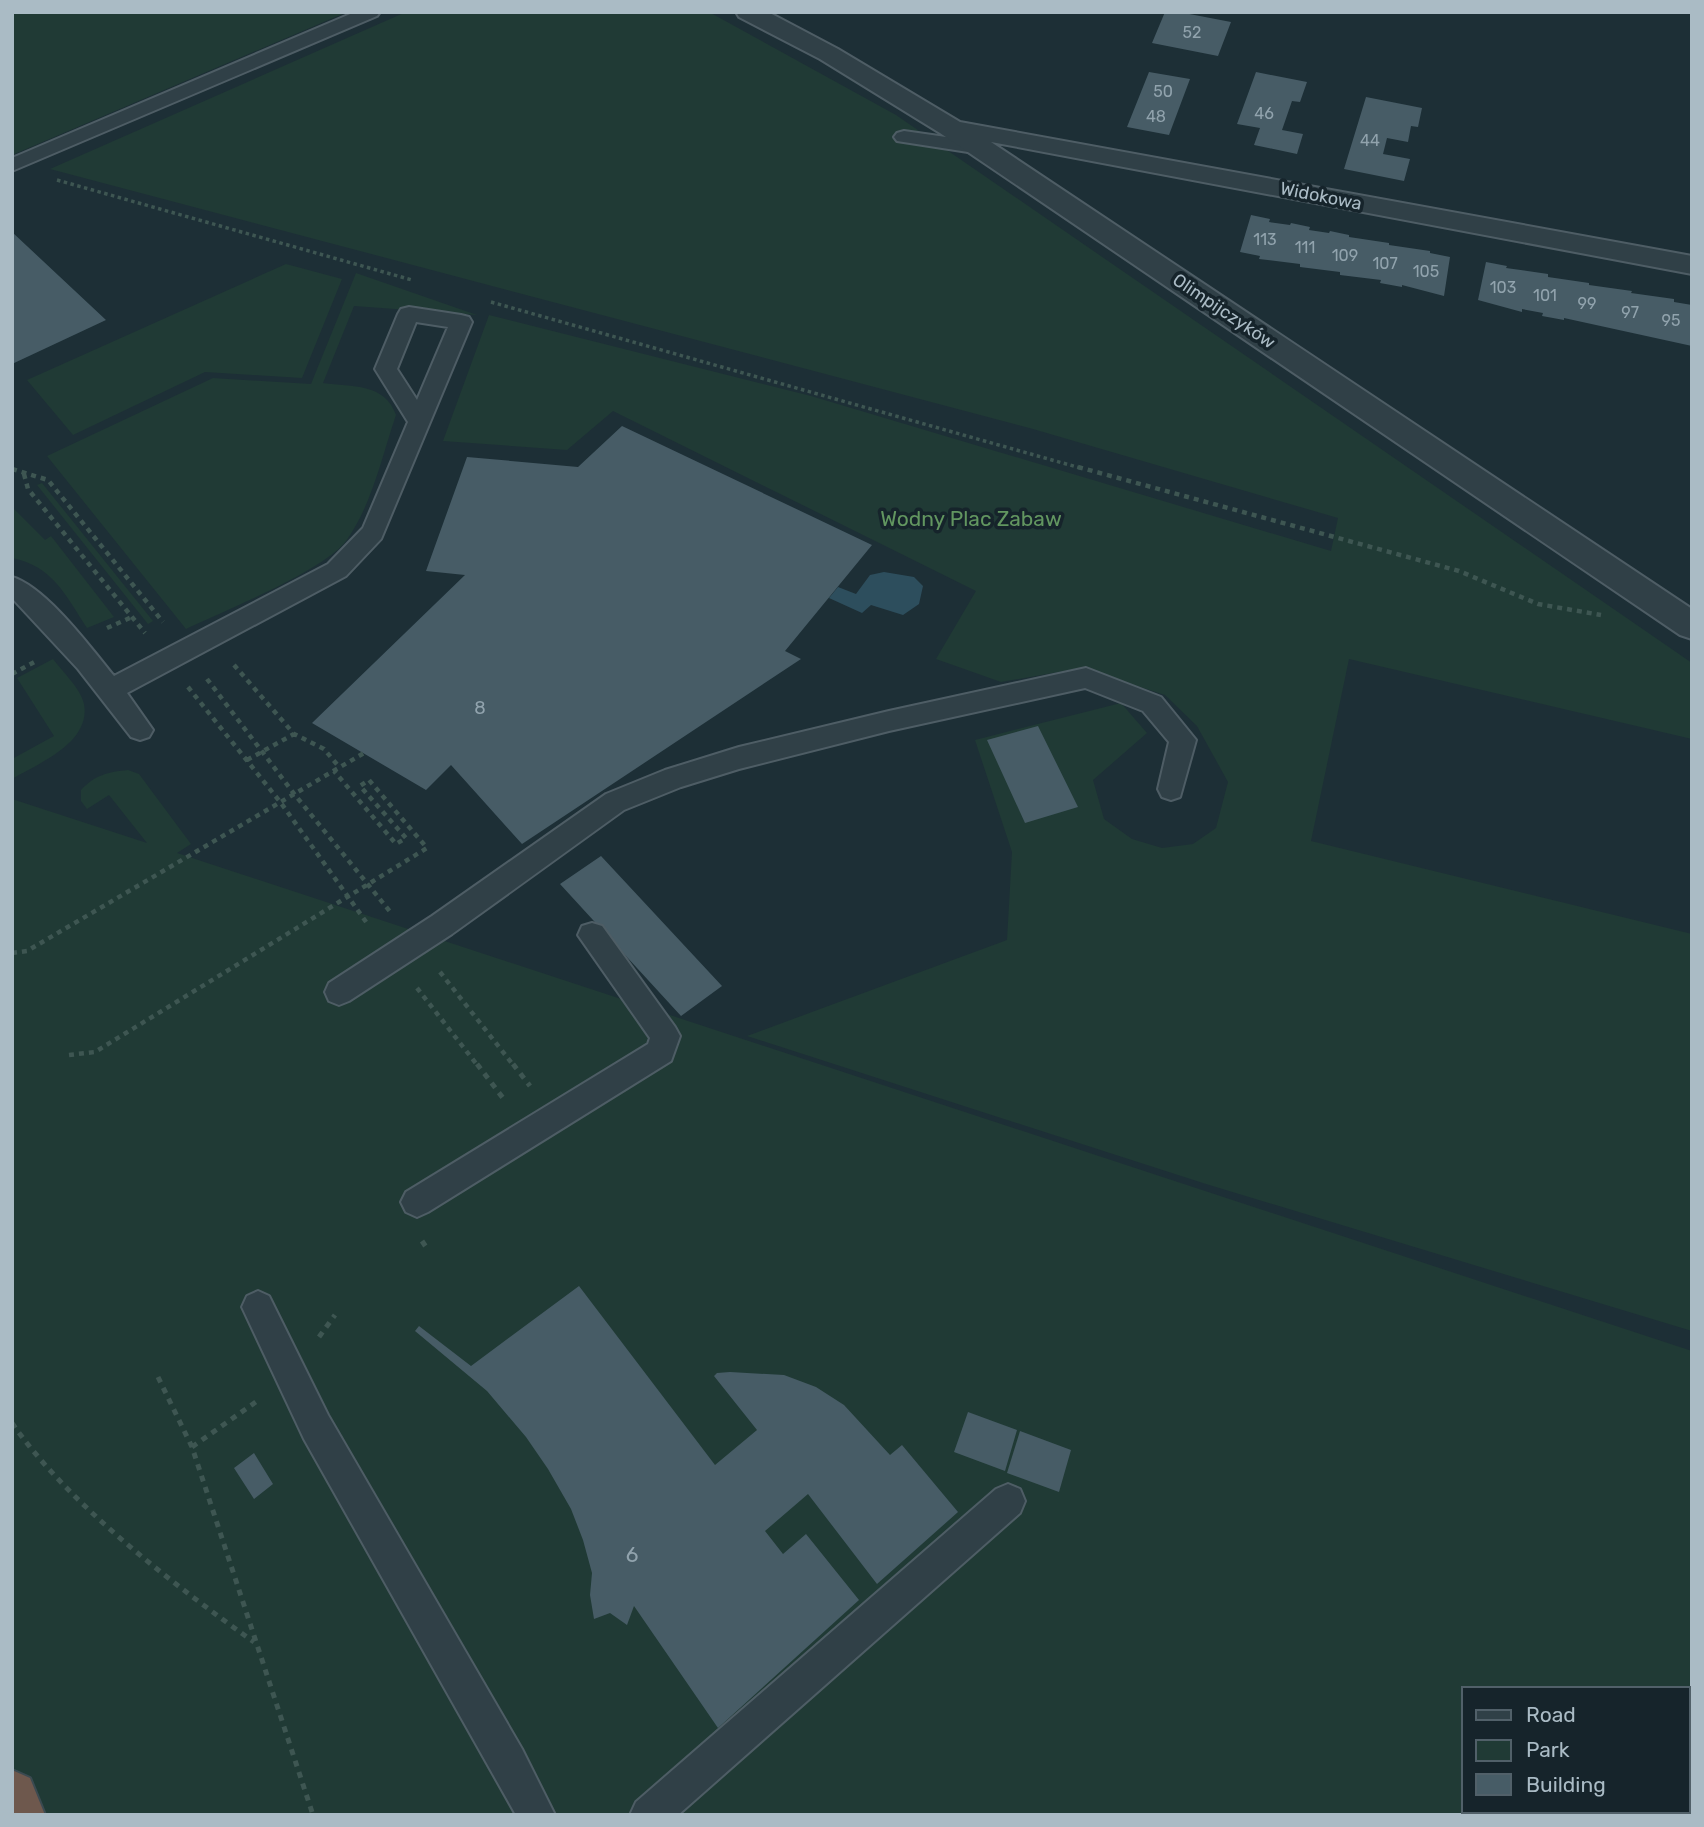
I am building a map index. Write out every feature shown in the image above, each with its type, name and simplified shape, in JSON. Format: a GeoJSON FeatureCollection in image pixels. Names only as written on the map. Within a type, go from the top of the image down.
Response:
{"type":"FeatureCollection","features":[{"type":"Feature","properties":{"kind":"highway"},"geometry":{"type":"LineString","coordinates":[[12,1796],[19,1815]]}},
{"type":"Feature","properties":{"kind":"street","name":"Olimpijczyków"},"geometry":{"type":"LineString","coordinates":[[748,12],[829,54],[950,127],[1692,626]]}},
{"type":"Feature","properties":{"kind":"street","name":"Widokowa"},"geometry":{"type":"LineString","coordinates":[[950,127],[1692,265]]}},
{"type":"Feature","properties":{"kind":"lane"},"geometry":{"type":"LineString","coordinates":[[12,166],[370,12]]}},
{"type":"Feature","properties":{"kind":"lane"},"geometry":{"type":"LineString","coordinates":[[904,137],[981,148]]}},
{"type":"Feature","properties":{"kind":"lane"},"geometry":{"type":"LineString","coordinates":[[111,689],[337,569],[373,533],[419,422]]}},
{"type":"Feature","properties":{"kind":"lane"},"geometry":{"type":"LineString","coordinates":[[12,586],[24,592],[111,689],[140,730]]}},
{"type":"Feature","properties":{"kind":"lane"},"geometry":{"type":"LineString","coordinates":[[339,992],[615,802],[674,778],[828,735],[1086,678],[1152,704],[1182,740],[1171,789]]}},
{"type":"Feature","properties":{"kind":"lane"},"geometry":{"type":"LineString","coordinates":[[417,1202],[661,1052],[664,1035],[592,935]]}},
{"type":"Feature","properties":{"kind":"lane"},"geometry":{"type":"LineString","coordinates":[[258,1307],[316,1427],[502,1750],[536,1815]]}},
{"type":"Feature","properties":{"kind":"lane"},"geometry":{"type":"LineString","coordinates":[[649,1815],[1008,1501]]}},
{"type":"Feature","properties":{"kind":"path"},"geometry":{"type":"LineString","coordinates":[[52,179],[415,281]]}},
{"type":"Feature","properties":{"kind":"path"},"geometry":{"type":"LineString","coordinates":[[482,300],[1046,459],[1459,570],[1538,604],[1602,615]]}},
{"type":"Feature","properties":{"kind":"path"},"geometry":{"type":"LineString","coordinates":[[12,469],[48,480],[167,627]]}},
{"type":"Feature","properties":{"kind":"path"},"geometry":{"type":"LineString","coordinates":[[24,474],[29,489],[147,635]]}},
{"type":"Feature","properties":{"kind":"path"},"geometry":{"type":"LineString","coordinates":[[101,630],[132,617]]}},
{"type":"Feature","properties":{"kind":"path"},"geometry":{"type":"LineString","coordinates":[[69,1055],[95,1052],[369,886],[426,848],[369,780],[360,786],[406,838],[396,844],[324,749],[293,734],[211,638]]}},
{"type":"Feature","properties":{"kind":"path"},"geometry":{"type":"LineString","coordinates":[[12,674],[48,655]]}},
{"type":"Feature","properties":{"kind":"path"},"geometry":{"type":"LineString","coordinates":[[181,678],[281,803],[348,897],[404,949],[555,1116]]}},
{"type":"Feature","properties":{"kind":"path"},"geometry":{"type":"LineString","coordinates":[[207,678],[369,886],[404,949],[530,1132]]}},
{"type":"Feature","properties":{"kind":"path"},"geometry":{"type":"LineString","coordinates":[[247,760],[293,734]]}},
{"type":"Feature","properties":{"kind":"path"},"geometry":{"type":"LineString","coordinates":[[12,953],[27,951],[364,753]]}},
{"type":"Feature","properties":{"kind":"path"},"geometry":{"type":"LineString","coordinates":[[158,1377],[192,1447],[313,1815]]}},
{"type":"Feature","properties":{"kind":"path"},"geometry":{"type":"LineString","coordinates":[[192,1447],[266,1395]]}},
{"type":"Feature","properties":{"kind":"path"},"geometry":{"type":"LineString","coordinates":[[12,1423],[42,1464],[86,1506],[204,1608],[255,1643]]}},
{"type":"Feature","properties":{"kind":"green space"},"geometry":{"type":"Polygon","coordinates":[[[12,12],[347,12],[12,155],[12,12]]]}},
{"type":"Feature","properties":{"kind":"green space","name":"Wodny Plac Zabaw"},"geometry":{"type":"Polygon","coordinates":[[[406,12],[709,12],[896,115],[1692,663],[1692,739],[1349,659],[1311,841],[1692,934],[1692,1331],[1206,1184],[747,1036],[1007,940],[1012,852],[975,740],[1121,703],[1147,733],[1093,780],[1104,819],[1132,839],[1162,848],[1193,844],[1216,828],[1228,782],[1197,726],[1165,695],[1081,668],[1001,682],[936,659],[976,591],[613,411],[567,450],[443,441],[489,315],[811,396],[1331,551],[1338,518],[1033,429],[50,169],[406,12]]]}},
{"type":"Feature","properties":{"kind":"green space"},"geometry":{"type":"Polygon","coordinates":[[[286,264],[342,279],[302,378],[205,372],[73,435],[27,380],[286,264]]]}},
{"type":"Feature","properties":{"kind":"green space"},"geometry":{"type":"Polygon","coordinates":[[[356,273],[477,315],[354,306],[323,383],[356,386],[376,392],[391,405],[396,415],[363,512],[346,541],[317,565],[272,590],[186,629],[47,456],[213,378],[311,384],[356,273]]]}},
{"type":"Feature","properties":{"kind":"green space"},"geometry":{"type":"Polygon","coordinates":[[[42,483],[153,621],[148,624],[37,485],[42,483]]]}},
{"type":"Feature","properties":{"kind":"green space"},"geometry":{"type":"Polygon","coordinates":[[[12,507],[45,540],[51,536],[114,617],[87,628],[65,594],[48,575],[26,562],[12,558],[12,507]]]}},
{"type":"Feature","properties":{"kind":"green space"},"geometry":{"type":"Polygon","coordinates":[[[53,659],[79,692],[84,704],[84,718],[79,730],[61,750],[12,779],[12,759],[54,736],[17,678],[53,659]]]}},
{"type":"Feature","properties":{"kind":"green space"},"geometry":{"type":"Polygon","coordinates":[[[128,770],[139,774],[191,844],[177,853],[1692,1351],[1692,1815],[12,1815],[12,799],[147,843],[109,795],[87,809],[81,801],[81,790],[102,775],[128,770]]]}},
{"type":"Feature","properties":{"kind":"water"},"geometry":{"type":"Polygon","coordinates":[[[884,572],[914,577],[923,586],[919,604],[903,615],[871,605],[862,613],[829,598],[838,587],[856,594],[870,575],[884,572]]]}},
{"type":"Feature","properties":{"kind":"building"},"geometry":{"type":"Polygon","coordinates":[[[1165,12],[1231,22],[1218,56],[1152,43],[1165,12]]]}},
{"type":"Feature","properties":{"kind":"building"},"geometry":{"type":"Polygon","coordinates":[[[1149,72],[1190,79],[1169,135],[1127,127],[1149,72]]]}},
{"type":"Feature","properties":{"kind":"building"},"geometry":{"type":"Polygon","coordinates":[[[1256,72],[1307,82],[1300,102],[1292,101],[1282,130],[1303,134],[1297,154],[1254,145],[1260,128],[1237,124],[1256,72]]]}},
{"type":"Feature","properties":{"kind":"building"},"geometry":{"type":"Polygon","coordinates":[[[1366,97],[1422,108],[1418,127],[1411,126],[1408,142],[1387,138],[1383,154],[1410,159],[1404,181],[1344,169],[1366,97]]]}},
{"type":"Feature","properties":{"kind":"building"},"geometry":{"type":"Polygon","coordinates":[[[1251,215],[1270,219],[1269,222],[1291,223],[1310,227],[1309,230],[1330,231],[1450,257],[1444,296],[1402,285],[1380,283],[1381,280],[1259,259],[1260,256],[1240,252],[1251,215]]]}},
{"type":"Feature","properties":{"kind":"building"},"geometry":{"type":"Polygon","coordinates":[[[12,232],[106,320],[12,364],[12,232]]]}},
{"type":"Feature","properties":{"kind":"building"},"geometry":{"type":"Polygon","coordinates":[[[1486,262],[1548,274],[1548,277],[1674,299],[1674,302],[1692,305],[1692,346],[1564,318],[1542,316],[1543,313],[1522,309],[1522,312],[1478,300],[1486,262]]]}},
{"type":"Feature","properties":{"kind":"building"},"geometry":{"type":"Polygon","coordinates":[[[622,426],[872,545],[785,651],[801,659],[522,844],[451,765],[426,790],[312,723],[465,575],[426,571],[467,457],[578,467],[622,426]]]}},
{"type":"Feature","properties":{"kind":"building"},"geometry":{"type":"Polygon","coordinates":[[[1038,726],[1078,807],[1025,823],[987,740],[1038,726]]]}},
{"type":"Feature","properties":{"kind":"building"},"geometry":{"type":"Polygon","coordinates":[[[601,856],[722,986],[681,1016],[560,884],[601,856]]]}},
{"type":"Feature","properties":{"kind":"building"},"geometry":{"type":"Polygon","coordinates":[[[579,1286],[715,1465],[757,1430],[714,1376],[717,1373],[730,1372],[784,1375],[816,1387],[844,1405],[890,1455],[902,1445],[958,1512],[877,1584],[808,1494],[765,1531],[783,1554],[806,1534],[859,1600],[718,1728],[634,1606],[627,1625],[610,1613],[594,1619],[590,1595],[592,1573],[583,1540],[571,1509],[548,1469],[526,1437],[487,1391],[415,1331],[419,1326],[471,1366],[579,1286]]]}},
{"type":"Feature","properties":{"kind":"building"},"geometry":{"type":"Polygon","coordinates":[[[968,1412],[1017,1430],[1005,1471],[954,1452],[968,1412]]]}},
{"type":"Feature","properties":{"kind":"building"},"geometry":{"type":"Polygon","coordinates":[[[1020,1431],[1071,1450],[1059,1492],[1007,1473],[1020,1431]]]}},
{"type":"Feature","properties":{"kind":"building"},"geometry":{"type":"Polygon","coordinates":[[[254,1453],[273,1484],[254,1499],[234,1468],[254,1453]]]}}]}
